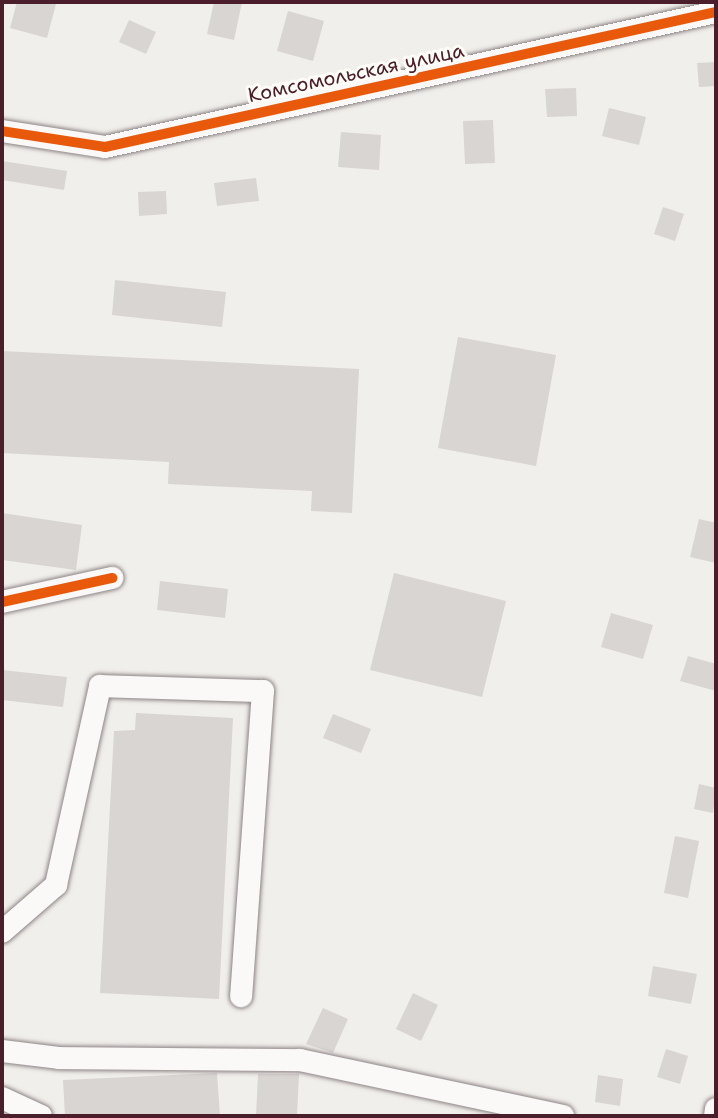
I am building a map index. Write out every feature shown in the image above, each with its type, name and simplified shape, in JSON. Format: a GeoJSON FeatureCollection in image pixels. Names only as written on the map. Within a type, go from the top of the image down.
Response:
{"type":"FeatureCollection","features":[{"type":"Feature","properties":{"kind":"street","name":"Комсомольская улица"},"geometry":{"type":"LineString","coordinates":[[2,131],[105,147],[716,12]]}},
{"type":"Feature","properties":{"kind":"street"},"geometry":{"type":"LineString","coordinates":[[2,602],[112,578]]}},
{"type":"Feature","properties":{"kind":"street"},"geometry":{"type":"LineString","coordinates":[[2,932],[56,885],[100,686],[263,691],[241,996]]}},
{"type":"Feature","properties":{"kind":"street"},"geometry":{"type":"LineString","coordinates":[[2,1051],[59,1058],[300,1060],[563,1116]]}},
{"type":"Feature","properties":{"kind":"street"},"geometry":{"type":"LineString","coordinates":[[2,1098],[41,1116]]}},
{"type":"Feature","properties":{"kind":"street"},"geometry":{"type":"LineString","coordinates":[[715,1116],[716,1109]]}},
{"type":"Feature","properties":{"kind":"building"},"geometry":{"type":"Polygon","coordinates":[[[17,2],[56,4],[47,38],[10,28],[17,2]]]}},
{"type":"Feature","properties":{"kind":"building"},"geometry":{"type":"Polygon","coordinates":[[[214,2],[242,2],[234,40],[207,34],[214,2]]]}},
{"type":"Feature","properties":{"kind":"building"},"geometry":{"type":"Polygon","coordinates":[[[288,11],[324,21],[313,61],[277,51],[288,11]]]}},
{"type":"Feature","properties":{"kind":"building"},"geometry":{"type":"Polygon","coordinates":[[[129,20],[156,32],[146,54],[119,42],[129,20]]]}},
{"type":"Feature","properties":{"kind":"building"},"geometry":{"type":"Polygon","coordinates":[[[716,62],[716,86],[699,87],[697,63],[716,62]]]}},
{"type":"Feature","properties":{"kind":"building"},"geometry":{"type":"Polygon","coordinates":[[[576,88],[577,116],[547,117],[545,89],[576,88]]]}},
{"type":"Feature","properties":{"kind":"building"},"geometry":{"type":"Polygon","coordinates":[[[609,108],[646,117],[639,145],[602,136],[609,108]]]}},
{"type":"Feature","properties":{"kind":"building"},"geometry":{"type":"Polygon","coordinates":[[[493,120],[495,163],[465,164],[463,121],[493,120]]]}},
{"type":"Feature","properties":{"kind":"building"},"geometry":{"type":"Polygon","coordinates":[[[341,132],[381,135],[379,170],[338,167],[341,132]]]}},
{"type":"Feature","properties":{"kind":"building"},"geometry":{"type":"Polygon","coordinates":[[[2,161],[67,171],[64,190],[2,180],[2,161]]]}},
{"type":"Feature","properties":{"kind":"building"},"geometry":{"type":"Polygon","coordinates":[[[256,178],[259,201],[217,206],[214,183],[256,178]]]}},
{"type":"Feature","properties":{"kind":"building"},"geometry":{"type":"Polygon","coordinates":[[[166,191],[167,214],[139,216],[138,192],[166,191]]]}},
{"type":"Feature","properties":{"kind":"building"},"geometry":{"type":"Polygon","coordinates":[[[663,207],[684,214],[675,241],[654,234],[663,207]]]}},
{"type":"Feature","properties":{"kind":"building"},"geometry":{"type":"Polygon","coordinates":[[[115,280],[226,292],[222,327],[112,315],[115,280]]]}},
{"type":"Feature","properties":{"kind":"building"},"geometry":{"type":"Polygon","coordinates":[[[458,337],[556,355],[536,466],[438,448],[458,337]]]}},
{"type":"Feature","properties":{"kind":"building"},"geometry":{"type":"Polygon","coordinates":[[[2,351],[359,369],[352,513],[311,511],[312,491],[168,484],[169,462],[2,453],[2,351]]]}},
{"type":"Feature","properties":{"kind":"building"},"geometry":{"type":"Polygon","coordinates":[[[2,513],[82,525],[76,570],[2,560],[2,513]]]}},
{"type":"Feature","properties":{"kind":"building"},"geometry":{"type":"Polygon","coordinates":[[[699,519],[716,523],[716,563],[690,557],[699,519]]]}},
{"type":"Feature","properties":{"kind":"building"},"geometry":{"type":"Polygon","coordinates":[[[394,573],[506,601],[482,697],[370,670],[394,573]]]}},
{"type":"Feature","properties":{"kind":"building"},"geometry":{"type":"Polygon","coordinates":[[[160,581],[228,589],[225,618],[157,610],[160,581]]]}},
{"type":"Feature","properties":{"kind":"building"},"geometry":{"type":"Polygon","coordinates":[[[611,613],[653,625],[643,659],[601,647],[611,613]]]}},
{"type":"Feature","properties":{"kind":"building"},"geometry":{"type":"Polygon","coordinates":[[[688,656],[716,664],[716,691],[680,681],[688,656]]]}},
{"type":"Feature","properties":{"kind":"building"},"geometry":{"type":"Polygon","coordinates":[[[2,670],[67,677],[63,707],[2,700],[2,670]]]}},
{"type":"Feature","properties":{"kind":"building"},"geometry":{"type":"Polygon","coordinates":[[[136,713],[233,718],[219,999],[100,993],[114,731],[135,730],[136,713]]]}},
{"type":"Feature","properties":{"kind":"building"},"geometry":{"type":"Polygon","coordinates":[[[333,714],[371,729],[361,753],[323,738],[333,714]]]}},
{"type":"Feature","properties":{"kind":"building"},"geometry":{"type":"Polygon","coordinates":[[[699,784],[716,788],[713,813],[694,809],[699,784]]]}},
{"type":"Feature","properties":{"kind":"building"},"geometry":{"type":"Polygon","coordinates":[[[675,836],[699,841],[688,898],[664,893],[675,836]]]}},
{"type":"Feature","properties":{"kind":"building"},"geometry":{"type":"Polygon","coordinates":[[[653,966],[697,974],[691,1004],[648,996],[653,966]]]}},
{"type":"Feature","properties":{"kind":"building"},"geometry":{"type":"Polygon","coordinates":[[[413,993],[438,1005],[421,1041],[396,1029],[413,993]]]}},
{"type":"Feature","properties":{"kind":"building"},"geometry":{"type":"Polygon","coordinates":[[[323,1008],[348,1019],[333,1053],[306,1044],[323,1008]]]}},
{"type":"Feature","properties":{"kind":"building"},"geometry":{"type":"Polygon","coordinates":[[[666,1049],[688,1056],[680,1084],[657,1077],[666,1049]]]}},
{"type":"Feature","properties":{"kind":"building"},"geometry":{"type":"Polygon","coordinates":[[[217,1073],[220,1116],[65,1116],[63,1080],[217,1073]]]}},
{"type":"Feature","properties":{"kind":"building"},"geometry":{"type":"Polygon","coordinates":[[[258,1074],[299,1074],[297,1116],[256,1116],[258,1074]]]}},
{"type":"Feature","properties":{"kind":"building"},"geometry":{"type":"Polygon","coordinates":[[[598,1075],[623,1079],[620,1106],[595,1102],[598,1075]]]}},
{"type":"Feature","properties":{"kind":"cycle path"},"geometry":{"type":"LineString","coordinates":[[2,131],[105,147],[716,12]]}},
{"type":"Feature","properties":{"kind":"cycle path"},"geometry":{"type":"LineString","coordinates":[[2,602],[112,578]]}}]}
